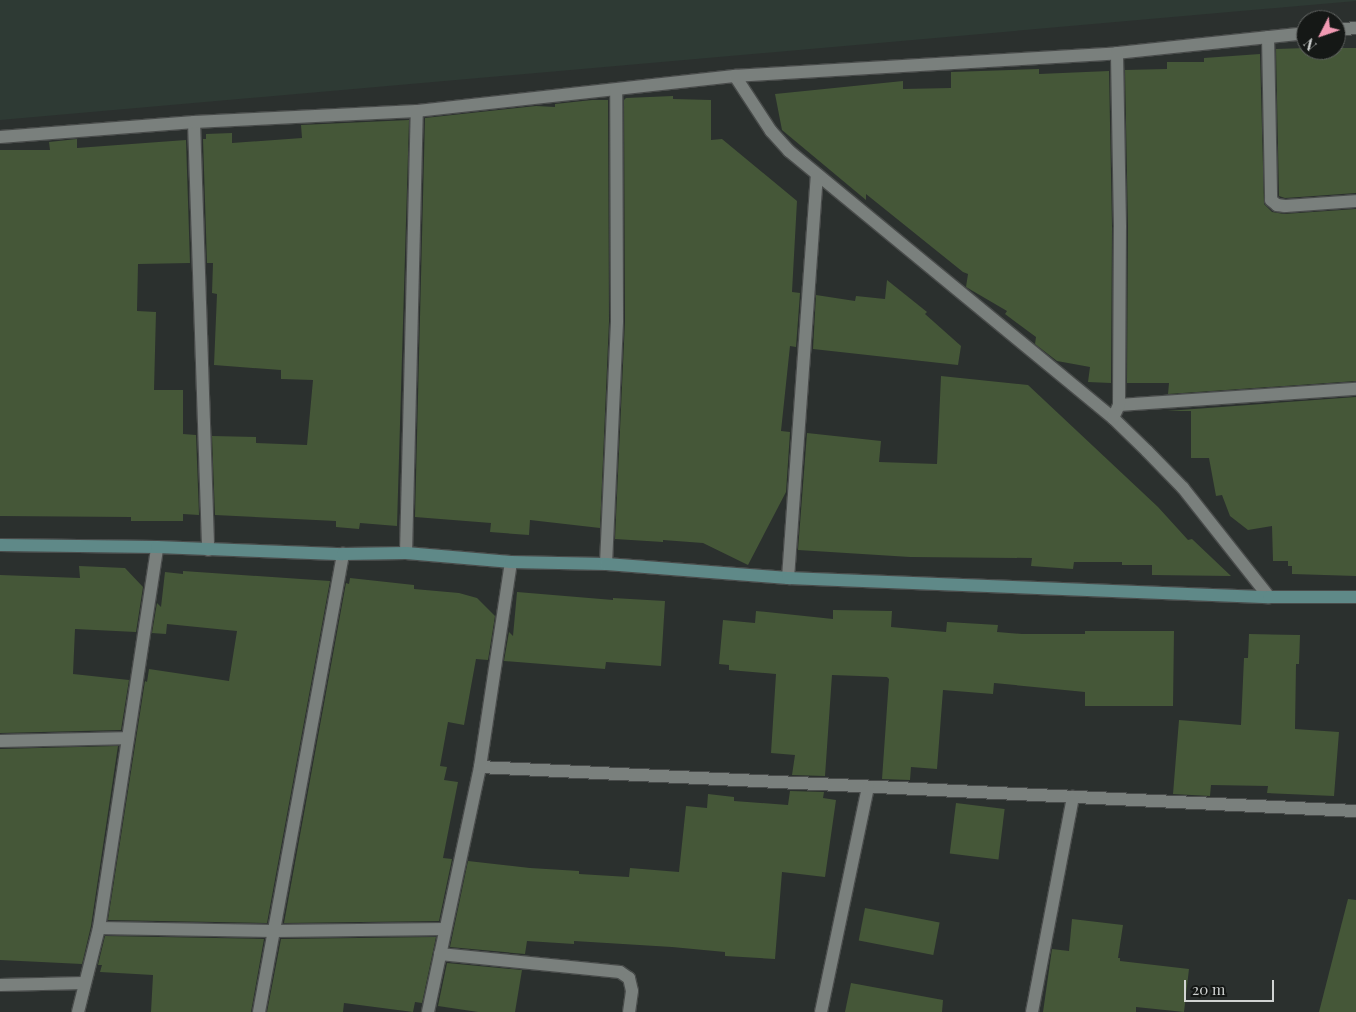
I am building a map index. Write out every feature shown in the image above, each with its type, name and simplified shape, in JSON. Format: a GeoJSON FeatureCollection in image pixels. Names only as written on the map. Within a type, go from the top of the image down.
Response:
{"type":"FeatureCollection","features":[{"type":"Feature","properties":{"kind":"street"},"geometry":{"type":"LineString","coordinates":[[0,137],[194,122],[417,111],[735,76],[1117,53],[1296,34]]}},
{"type":"Feature","properties":{"kind":"street"},"geometry":{"type":"LineString","coordinates":[[1268,37],[1271,200],[1278,205],[1285,206],[1356,201]]}},
{"type":"Feature","properties":{"kind":"street"},"geometry":{"type":"LineString","coordinates":[[1113,418],[1118,405],[1120,228],[1117,53]]}},
{"type":"Feature","properties":{"kind":"street"},"geometry":{"type":"LineString","coordinates":[[735,76],[771,131],[817,175],[1113,418],[1183,488],[1270,598]]}},
{"type":"Feature","properties":{"kind":"street"},"geometry":{"type":"LineString","coordinates":[[606,564],[616,321],[616,90]]}},
{"type":"Feature","properties":{"kind":"street"},"geometry":{"type":"LineString","coordinates":[[406,553],[417,111]]}},
{"type":"Feature","properties":{"kind":"street"},"geometry":{"type":"LineString","coordinates":[[194,122],[208,550]]}},
{"type":"Feature","properties":{"kind":"street"},"geometry":{"type":"LineString","coordinates":[[788,578],[817,175]]}},
{"type":"Feature","properties":{"kind":"street"},"geometry":{"type":"LineString","coordinates":[[1118,405],[1356,389]]}},
{"type":"Feature","properties":{"kind":"street"},"geometry":{"type":"LineString","coordinates":[[0,545],[158,547],[343,554],[406,553],[511,562],[606,564],[788,578],[1270,598],[1356,597]]}},
{"type":"Feature","properties":{"kind":"street"},"geometry":{"type":"LineString","coordinates":[[78,1012],[99,928],[158,547]]}},
{"type":"Feature","properties":{"kind":"street"},"geometry":{"type":"LineString","coordinates":[[259,1012],[343,554]]}},
{"type":"Feature","properties":{"kind":"street"},"geometry":{"type":"LineString","coordinates":[[428,1012],[480,767],[511,562]]}},
{"type":"Feature","properties":{"kind":"street"},"geometry":{"type":"LineString","coordinates":[[0,741],[128,738]]}},
{"type":"Feature","properties":{"kind":"street"},"geometry":{"type":"LineString","coordinates":[[480,767],[1356,811]]}},
{"type":"Feature","properties":{"kind":"street"},"geometry":{"type":"LineString","coordinates":[[821,1012],[868,787]]}},
{"type":"Feature","properties":{"kind":"street"},"geometry":{"type":"LineString","coordinates":[[1032,1012],[1073,797]]}},
{"type":"Feature","properties":{"kind":"street"},"geometry":{"type":"LineString","coordinates":[[99,928],[274,931],[445,930]]}},
{"type":"Feature","properties":{"kind":"street"},"geometry":{"type":"LineString","coordinates":[[440,954],[620,972],[629,978],[632,991],[629,1012]]}},
{"type":"Feature","properties":{"kind":"street"},"geometry":{"type":"LineString","coordinates":[[0,985],[84,983]]}},
{"type":"Feature","properties":{"kind":"shaded area"},"geometry":{"type":"Polygon","coordinates":[[[0,0],[1356,0],[1356,1],[0,120],[0,0]]]}},
{"type":"Feature","properties":{"kind":"building"},"geometry":{"type":"Polygon","coordinates":[[[1296,48],[1296,60],[1346,60],[1346,48],[1356,48],[1356,193],[1285,198],[1279,196],[1276,49],[1296,48]]]}},
{"type":"Feature","properties":{"kind":"building"},"geometry":{"type":"Polygon","coordinates":[[[1260,54],[1264,204],[1272,212],[1284,214],[1356,209],[1356,381],[1168,394],[1169,383],[1127,383],[1128,227],[1125,70],[1167,69],[1167,62],[1204,62],[1204,58],[1260,54]]]}},
{"type":"Feature","properties":{"kind":"building"},"geometry":{"type":"Polygon","coordinates":[[[1039,69],[1039,74],[1109,71],[1112,227],[1111,383],[1088,382],[1090,367],[1057,361],[1035,344],[1036,337],[1005,314],[1007,311],[966,287],[968,274],[963,272],[866,194],[866,200],[782,130],[775,94],[903,81],[903,89],[951,88],[951,72],[1039,69]]]}},
{"type":"Feature","properties":{"kind":"building"},"geometry":{"type":"Polygon","coordinates":[[[673,96],[673,99],[711,100],[711,140],[722,139],[797,201],[792,292],[800,293],[796,347],[790,346],[781,431],[790,432],[786,492],[748,565],[703,543],[615,539],[625,321],[624,100],[626,98],[673,96]]]}},
{"type":"Feature","properties":{"kind":"building"},"geometry":{"type":"Polygon","coordinates":[[[608,100],[609,321],[600,528],[530,520],[529,535],[490,532],[491,523],[415,517],[425,118],[536,106],[555,107],[555,104],[608,100]]]}},
{"type":"Feature","properties":{"kind":"building"},"geometry":{"type":"Polygon","coordinates":[[[409,120],[397,526],[360,523],[359,529],[336,527],[336,521],[215,515],[212,436],[256,437],[256,443],[307,445],[313,380],[281,379],[281,370],[214,365],[217,294],[212,293],[213,263],[207,263],[203,139],[206,139],[206,134],[232,133],[232,143],[302,138],[301,125],[409,120]]]}},
{"type":"Feature","properties":{"kind":"building"},"geometry":{"type":"Polygon","coordinates":[[[77,139],[77,148],[186,140],[190,263],[138,264],[137,311],[156,312],[154,390],[183,390],[183,434],[196,435],[199,515],[183,514],[183,521],[131,521],[131,517],[0,516],[0,150],[50,150],[49,142],[77,139]]]}},
{"type":"Feature","properties":{"kind":"building"},"geometry":{"type":"Polygon","coordinates":[[[887,280],[927,312],[925,314],[961,346],[958,365],[813,349],[816,295],[855,301],[856,296],[885,299],[887,280]]]}},
{"type":"Feature","properties":{"kind":"building"},"geometry":{"type":"Polygon","coordinates":[[[941,376],[1028,385],[1158,507],[1188,540],[1192,539],[1231,576],[1152,575],[1152,565],[1122,565],[1122,562],[1074,562],[1073,569],[1031,566],[1032,558],[910,557],[798,550],[807,433],[881,441],[879,462],[937,464],[941,376]]]}},
{"type":"Feature","properties":{"kind":"building"},"geometry":{"type":"Polygon","coordinates":[[[1356,397],[1356,576],[1292,574],[1292,566],[1288,566],[1288,561],[1273,561],[1272,526],[1248,530],[1230,516],[1222,495],[1216,496],[1209,458],[1191,458],[1191,411],[1167,411],[1356,397]]]}},
{"type":"Feature","properties":{"kind":"building"},"geometry":{"type":"Polygon","coordinates":[[[79,566],[125,568],[143,587],[136,632],[75,629],[73,674],[129,680],[121,730],[0,733],[0,575],[80,578],[79,566]]]}},
{"type":"Feature","properties":{"kind":"building"},"geometry":{"type":"Polygon","coordinates":[[[183,571],[330,581],[267,923],[108,920],[145,681],[147,682],[149,669],[229,681],[237,631],[167,624],[166,634],[152,633],[157,603],[161,607],[165,572],[183,574],[183,571]]]}},
{"type":"Feature","properties":{"kind":"building"},"geometry":{"type":"Polygon","coordinates":[[[350,578],[414,585],[414,589],[459,593],[477,598],[495,616],[488,660],[476,659],[464,725],[448,722],[440,766],[447,767],[444,780],[458,782],[443,858],[452,859],[439,921],[284,923],[346,583],[349,584],[350,578]]]}},
{"type":"Feature","properties":{"kind":"building"},"geometry":{"type":"Polygon","coordinates":[[[517,592],[613,600],[613,598],[665,601],[661,666],[606,662],[605,669],[504,661],[509,632],[513,636],[517,592]]]}},
{"type":"Feature","properties":{"kind":"building"},"geometry":{"type":"Polygon","coordinates":[[[833,610],[892,611],[891,627],[946,632],[947,622],[998,625],[997,632],[1022,634],[1085,634],[1085,631],[1174,631],[1173,706],[1085,706],[1085,692],[994,683],[993,694],[943,690],[937,769],[911,767],[910,780],[882,779],[889,679],[887,677],[832,675],[825,776],[792,775],[795,755],[771,753],[776,674],[729,670],[729,665],[719,664],[723,620],[755,623],[756,611],[833,619],[833,610]]]}},
{"type":"Feature","properties":{"kind":"building"},"geometry":{"type":"Polygon","coordinates":[[[1249,634],[1300,635],[1299,664],[1296,664],[1295,729],[1339,732],[1334,796],[1267,793],[1268,786],[1211,785],[1210,796],[1173,794],[1179,720],[1241,725],[1244,658],[1248,658],[1249,634]]]}},
{"type":"Feature","properties":{"kind":"building"},"geometry":{"type":"Polygon","coordinates":[[[118,746],[91,926],[82,964],[0,960],[0,749],[118,746]]]}},
{"type":"Feature","properties":{"kind":"building"},"geometry":{"type":"Polygon","coordinates":[[[790,791],[824,792],[823,798],[836,800],[825,877],[782,872],[775,959],[725,956],[725,952],[672,947],[574,941],[574,944],[527,941],[525,954],[450,947],[468,861],[579,871],[579,874],[629,877],[630,868],[679,872],[686,806],[707,808],[708,794],[734,797],[734,801],[788,805],[790,791]]]}},
{"type":"Feature","properties":{"kind":"building"},"geometry":{"type":"Polygon","coordinates":[[[956,803],[1005,809],[998,860],[950,854],[956,803]]]}},
{"type":"Feature","properties":{"kind":"building"},"geometry":{"type":"Polygon","coordinates":[[[1348,899],[1356,900],[1356,1012],[1319,1012],[1348,899]]]}},
{"type":"Feature","properties":{"kind":"building"},"geometry":{"type":"Polygon","coordinates":[[[865,908],[940,923],[933,955],[859,940],[865,908]]]}},
{"type":"Feature","properties":{"kind":"building"},"geometry":{"type":"Polygon","coordinates":[[[1072,919],[1123,925],[1118,958],[1120,958],[1120,961],[1189,969],[1184,1012],[1136,1007],[1136,1012],[1043,1012],[1052,949],[1069,951],[1072,919]]]}},
{"type":"Feature","properties":{"kind":"building"},"geometry":{"type":"Polygon","coordinates":[[[105,936],[264,939],[251,1012],[151,1012],[153,975],[100,972],[102,965],[98,965],[105,936]]]}},
{"type":"Feature","properties":{"kind":"building"},"geometry":{"type":"Polygon","coordinates":[[[436,937],[422,1003],[415,1002],[413,1012],[344,1003],[343,1012],[267,1012],[281,939],[436,937]]]}},
{"type":"Feature","properties":{"kind":"building"},"geometry":{"type":"Polygon","coordinates":[[[447,963],[522,970],[515,1012],[478,1012],[438,1006],[447,963]]]}},
{"type":"Feature","properties":{"kind":"building"},"geometry":{"type":"Polygon","coordinates":[[[851,983],[943,1000],[942,1012],[845,1012],[851,983]]]}}]}
